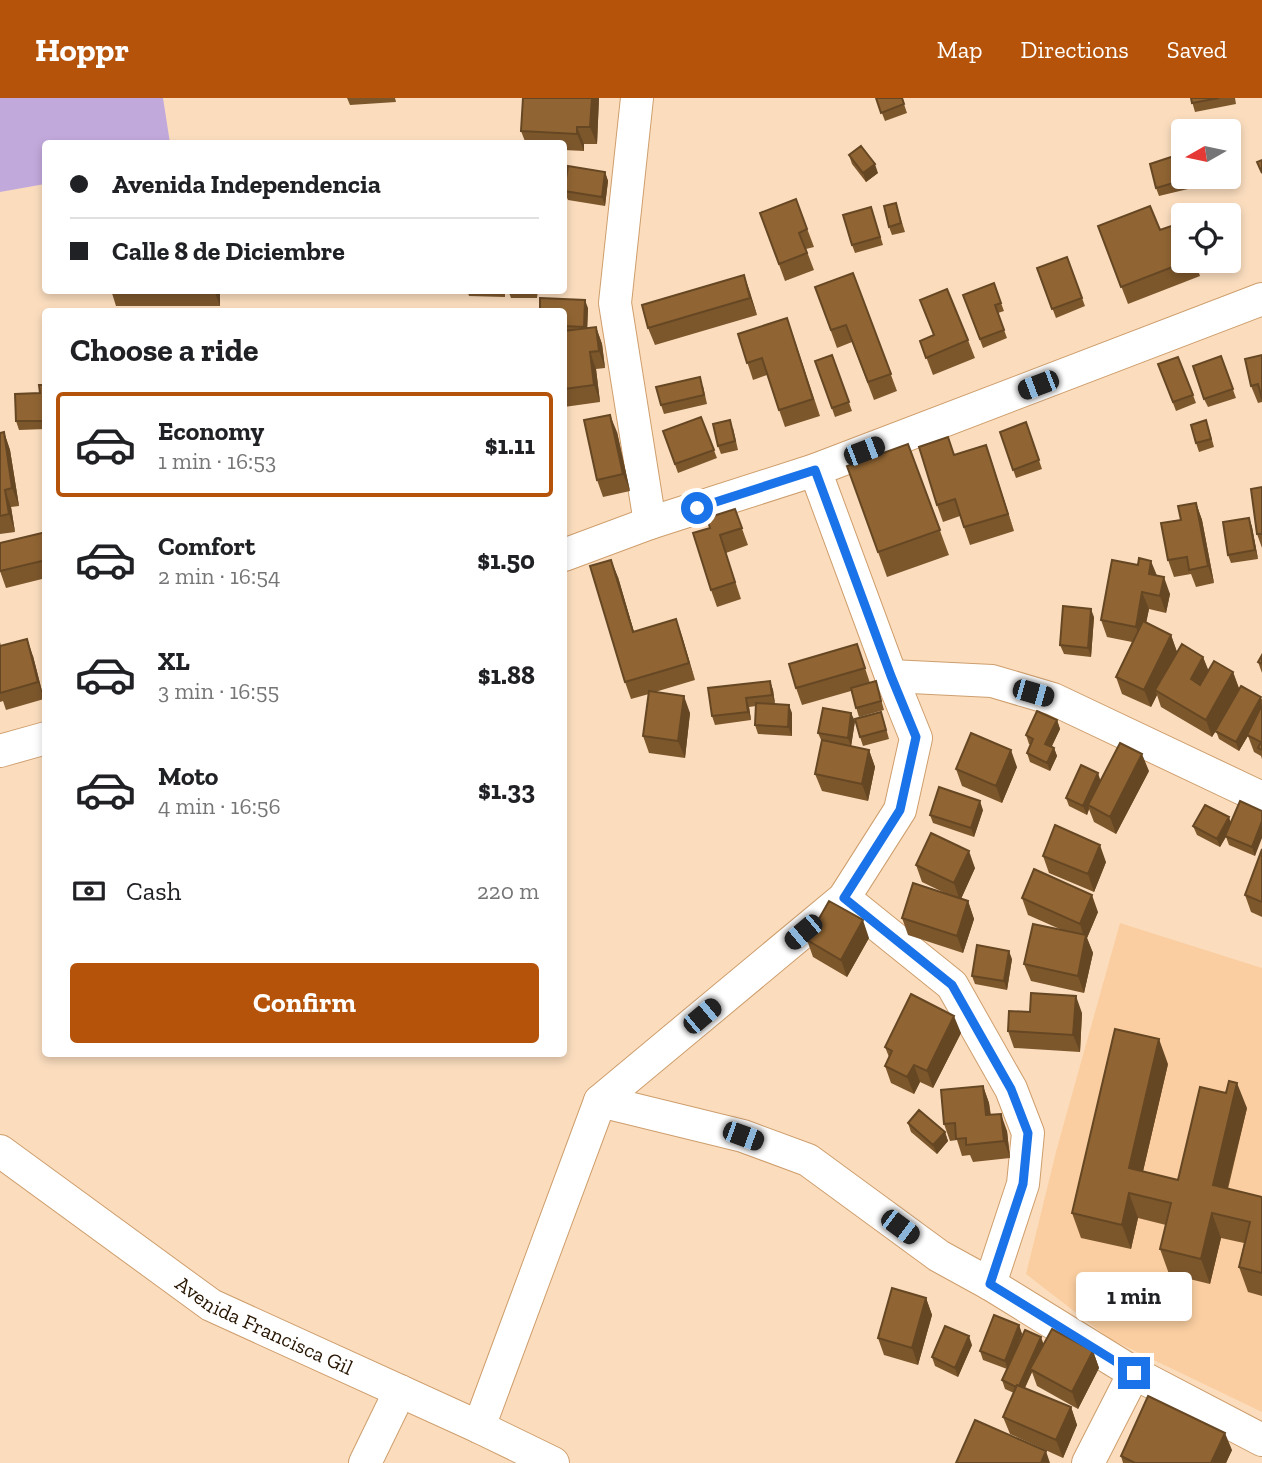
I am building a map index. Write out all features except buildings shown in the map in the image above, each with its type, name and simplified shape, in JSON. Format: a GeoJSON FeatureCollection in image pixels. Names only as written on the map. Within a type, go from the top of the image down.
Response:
{"type":"FeatureCollection","features":[{"type":"Feature","properties":{"kind":"street"},"geometry":{"type":"LineString","coordinates":[[638,98],[615,303],[650,523]]}},
{"type":"Feature","properties":{"kind":"street"},"geometry":{"type":"LineString","coordinates":[[567,554],[650,523],[815,470],[1262,299]]}},
{"type":"Feature","properties":{"kind":"street"},"geometry":{"type":"LineString","coordinates":[[480,1427],[600,1101],[844,898],[900,810],[916,737],[815,470]]}},
{"type":"Feature","properties":{"kind":"street"},"geometry":{"type":"LineString","coordinates":[[891,676],[992,681],[1053,699],[1262,798]]}},
{"type":"Feature","properties":{"kind":"street"},"geometry":{"type":"LineString","coordinates":[[0,751],[42,739]]}},
{"type":"Feature","properties":{"kind":"street"},"geometry":{"type":"LineString","coordinates":[[844,898],[952,985],[1011,1089],[1028,1133],[1023,1184],[990,1284]]}},
{"type":"Feature","properties":{"kind":"street"},"geometry":{"type":"LineString","coordinates":[[600,1101],[743,1136],[808,1160],[939,1256],[990,1284],[1134,1373],[1262,1440]]}},
{"type":"Feature","properties":{"kind":"street","name":"Avenida Francisca Gil"},"geometry":{"type":"LineString","coordinates":[[0,1151],[211,1305],[553,1463]]}},
{"type":"Feature","properties":{"kind":"street"},"geometry":{"type":"LineString","coordinates":[[1088,1463],[1134,1373]]}},
{"type":"Feature","properties":{"kind":"street"},"geometry":{"type":"LineString","coordinates":[[365,1463],[400,1391]]}},
{"type":"Feature","properties":{"kind":"shaded area"},"geometry":{"type":"Polygon","coordinates":[[[0,98],[163,98],[170,140],[42,140],[42,185],[0,192],[0,98]]]}},
{"type":"Feature","properties":{"kind":"shaded area"},"geometry":{"type":"Polygon","coordinates":[[[1120,923],[1262,968],[1262,1412],[1110,1339],[1026,1274],[1057,1148],[1120,923]]]}},
{"type":"Feature","properties":{"kind":"route"},"geometry":{"type":"LineString","coordinates":[[697,508],[815,470],[916,737],[900,810],[844,898],[952,985],[1011,1089],[1028,1133],[1023,1184],[990,1284],[1134,1373]]}}]}
